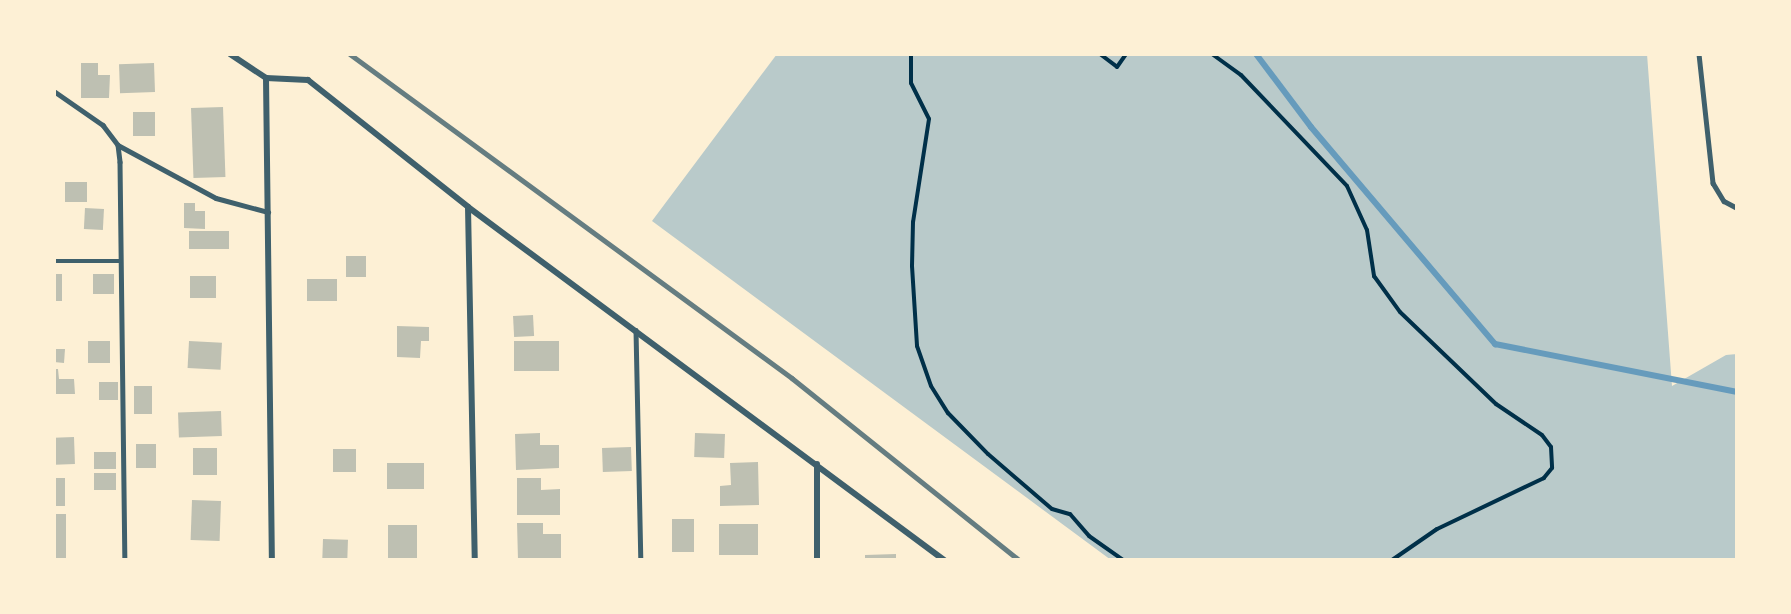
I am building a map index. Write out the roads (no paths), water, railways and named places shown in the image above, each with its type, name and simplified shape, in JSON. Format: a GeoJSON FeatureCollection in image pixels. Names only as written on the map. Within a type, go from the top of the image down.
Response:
{"type":"FeatureCollection","features":[{"type":"Feature","properties":{"kind":"street"},"geometry":{"type":"LineString","coordinates":[[230,54],[266,78],[308,80],[468,207],[944,560]]}},
{"type":"Feature","properties":{"kind":"street"},"geometry":{"type":"LineString","coordinates":[[266,78],[272,560]]}},
{"type":"Feature","properties":{"kind":"street"},"geometry":{"type":"LineString","coordinates":[[468,207],[475,560]]}},
{"type":"Feature","properties":{"kind":"street"},"geometry":{"type":"LineString","coordinates":[[817,464],[817,560]]}},
{"type":"Feature","properties":{"kind":"lane"},"geometry":{"type":"LineString","coordinates":[[1699,54],[1713,183],[1724,201],[1737,208]]}},
{"type":"Feature","properties":{"kind":"lane"},"geometry":{"type":"LineString","coordinates":[[54,91],[103,125],[118,145],[216,198],[268,212]]}},
{"type":"Feature","properties":{"kind":"lane"},"geometry":{"type":"LineString","coordinates":[[118,145],[125,560]]}},
{"type":"Feature","properties":{"kind":"lane"},"geometry":{"type":"LineString","coordinates":[[54,261],[120,261]]}},
{"type":"Feature","properties":{"kind":"lane"},"geometry":{"type":"LineString","coordinates":[[636,330],[640,560]]}},
{"type":"Feature","properties":{"kind":"waterway"},"geometry":{"type":"LineString","coordinates":[[1256,54],[1311,127],[1495,344],[1737,392]]}},
{"type":"Feature","properties":{"kind":"railway"},"geometry":{"type":"LineString","coordinates":[[350,54],[792,378],[1019,560]]}}]}
